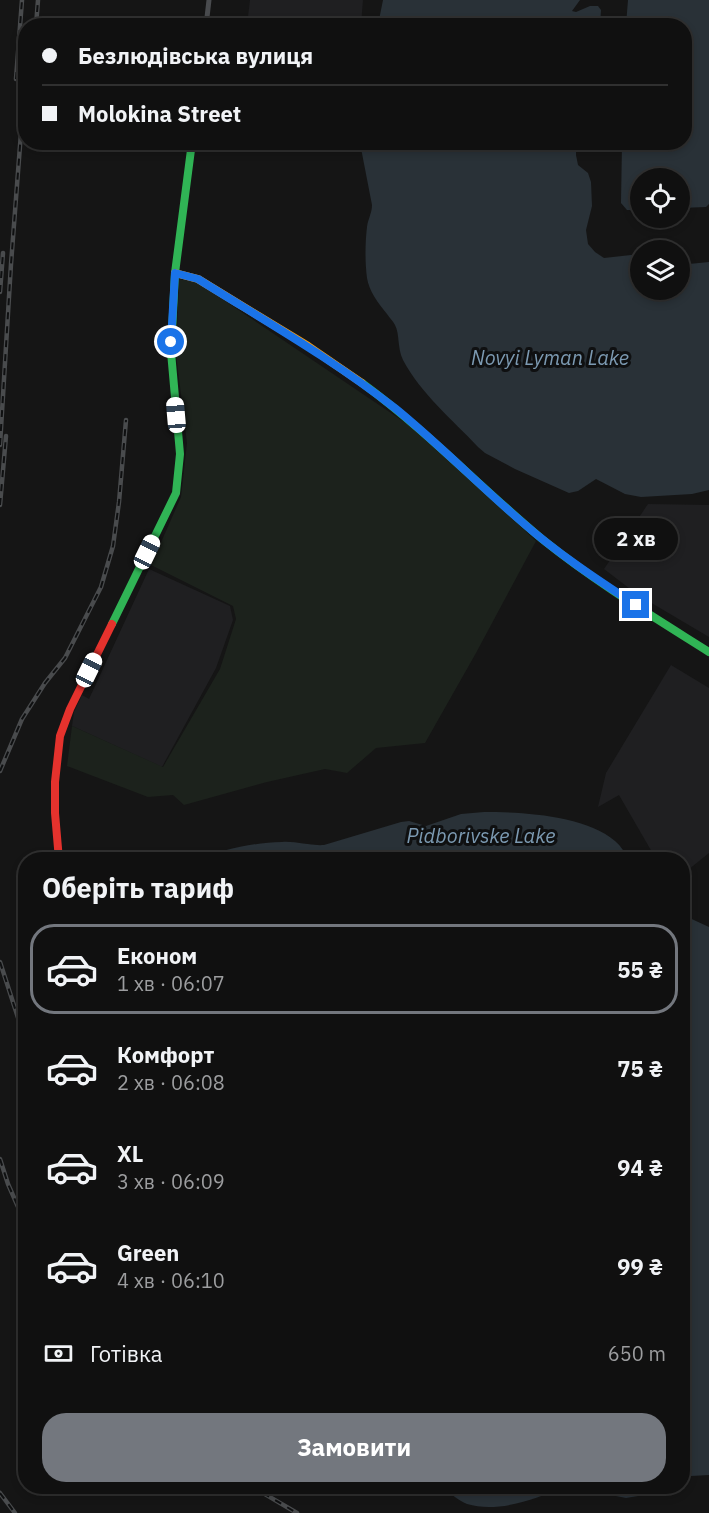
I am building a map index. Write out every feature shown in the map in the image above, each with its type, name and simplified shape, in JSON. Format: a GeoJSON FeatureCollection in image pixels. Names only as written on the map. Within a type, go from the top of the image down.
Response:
{"type":"FeatureCollection","features":[{"type":"Feature","properties":{"kind":"street"},"geometry":{"type":"LineString","coordinates":[[207,18],[209,0]]}},
{"type":"Feature","properties":{"kind":"street"},"geometry":{"type":"LineString","coordinates":[[58,852],[55,789],[61,733],[70,709],[176,493],[180,454],[171,352],[175,273],[191,150]]}},
{"type":"Feature","properties":{"kind":"street"},"geometry":{"type":"LineString","coordinates":[[175,273],[198,279],[349,374],[429,437],[546,542],[607,586],[709,652]]}},
{"type":"Feature","properties":{"kind":"shaded area"},"geometry":{"type":"Polygon","coordinates":[[[250,0],[363,0],[362,18],[248,18],[250,0]]]}},
{"type":"Feature","properties":{"kind":"shaded area"},"geometry":{"type":"Polygon","coordinates":[[[179,279],[197,282],[422,434],[536,541],[425,743],[376,748],[347,773],[325,769],[184,805],[173,795],[148,797],[67,766],[72,726],[163,767],[220,669],[236,619],[233,606],[151,565],[181,497],[187,443],[176,354],[179,279]]]}},
{"type":"Feature","properties":{"kind":"shaded area"},"geometry":{"type":"Polygon","coordinates":[[[648,504],[709,505],[709,637],[638,595],[604,569],[648,504]]]}},
{"type":"Feature","properties":{"kind":"shaded area"},"geometry":{"type":"Polygon","coordinates":[[[149,569],[230,606],[233,620],[216,668],[162,767],[72,726],[74,712],[82,695],[89,699],[149,569]]]}},
{"type":"Feature","properties":{"kind":"shaded area"},"geometry":{"type":"Polygon","coordinates":[[[671,665],[709,688],[709,853],[690,868],[690,852],[652,852],[619,795],[598,807],[606,773],[671,665]]]}},
{"type":"Feature","properties":{"kind":"water"},"geometry":{"type":"Polygon","coordinates":[[[383,0],[580,0],[572,11],[576,12],[590,6],[598,6],[601,10],[600,18],[379,18],[383,0]]]}},
{"type":"Feature","properties":{"kind":"water"},"geometry":{"type":"Polygon","coordinates":[[[628,0],[709,0],[709,204],[706,207],[690,208],[690,168],[630,168],[630,210],[627,210],[621,203],[622,150],[692,150],[692,18],[627,18],[628,0]]]}},
{"type":"Feature","properties":{"kind":"water","name":"Novyi Lyman Lake"},"geometry":{"type":"Polygon","coordinates":[[[361,150],[576,150],[578,165],[588,173],[591,182],[592,206],[586,230],[588,244],[604,258],[630,255],[630,300],[690,300],[690,264],[709,262],[709,490],[692,494],[641,497],[625,494],[596,479],[578,491],[569,493],[485,453],[428,395],[403,360],[395,325],[377,301],[367,278],[367,227],[372,205],[361,150]]]}},
{"type":"Feature","properties":{"kind":"water","name":"Pidborivske Lake"},"geometry":{"type":"Polygon","coordinates":[[[516,813],[570,820],[602,832],[615,841],[624,852],[220,852],[271,842],[324,845],[401,822],[409,821],[426,826],[461,814],[516,813]]]}},
{"type":"Feature","properties":{"kind":"water"},"geometry":{"type":"Polygon","coordinates":[[[690,918],[709,927],[709,1475],[691,1476],[690,918]]]}},
{"type":"Feature","properties":{"kind":"water"},"geometry":{"type":"Polygon","coordinates":[[[451,1494],[545,1494],[516,1504],[491,1507],[467,1504],[451,1494]]]}},
{"type":"Feature","properties":{"kind":"water"},"geometry":{"type":"Polygon","coordinates":[[[610,1494],[650,1494],[626,1498],[610,1494]]]}},
{"type":"Feature","properties":{"kind":"railway"},"geometry":{"type":"LineString","coordinates":[[21,18],[22,0]]}},
{"type":"Feature","properties":{"kind":"railway"},"geometry":{"type":"LineString","coordinates":[[37,18],[38,0]]}},
{"type":"Feature","properties":{"kind":"railway"},"geometry":{"type":"LineString","coordinates":[[16,79],[18,53]]}},
{"type":"Feature","properties":{"kind":"railway"},"geometry":{"type":"LineString","coordinates":[[0,445],[20,150]]}},
{"type":"Feature","properties":{"kind":"railway"},"geometry":{"type":"LineString","coordinates":[[0,292],[3,253]]}},
{"type":"Feature","properties":{"kind":"railway"},"geometry":{"type":"LineString","coordinates":[[0,771],[22,719],[45,683],[65,658],[101,587],[113,546],[126,420]]}},
{"type":"Feature","properties":{"kind":"railway"},"geometry":{"type":"LineString","coordinates":[[0,505],[6,436]]}},
{"type":"Feature","properties":{"kind":"railway"},"geometry":{"type":"LineString","coordinates":[[0,962],[18,1018]]}},
{"type":"Feature","properties":{"kind":"railway"},"geometry":{"type":"LineString","coordinates":[[0,1159],[18,1207]]}},
{"type":"Feature","properties":{"kind":"railway"},"geometry":{"type":"LineString","coordinates":[[0,1493],[15,1513]]}},
{"type":"Feature","properties":{"kind":"railway"},"geometry":{"type":"LineString","coordinates":[[265,1494],[297,1513]]}},
{"type":"Feature","properties":{"kind":"traffic: fast"},"geometry":{"type":"LineString","coordinates":[[112,624],[176,493],[180,454],[171,352],[175,273],[191,150]]}},
{"type":"Feature","properties":{"kind":"traffic: fast"},"geometry":{"type":"LineString","coordinates":[[362,383],[409,420],[542,539],[624,598],[709,652]]}},
{"type":"Feature","properties":{"kind":"traffic: slow"},"geometry":{"type":"LineString","coordinates":[[175,273],[198,279],[308,346],[362,383]]}},
{"type":"Feature","properties":{"kind":"traffic: jam"},"geometry":{"type":"LineString","coordinates":[[58,852],[55,782],[60,736],[70,709],[112,624]]}},
{"type":"Feature","properties":{"kind":"route"},"geometry":{"type":"LineString","coordinates":[[171,342],[175,273],[198,279],[360,382],[429,437],[546,542],[636,605]]}}]}
